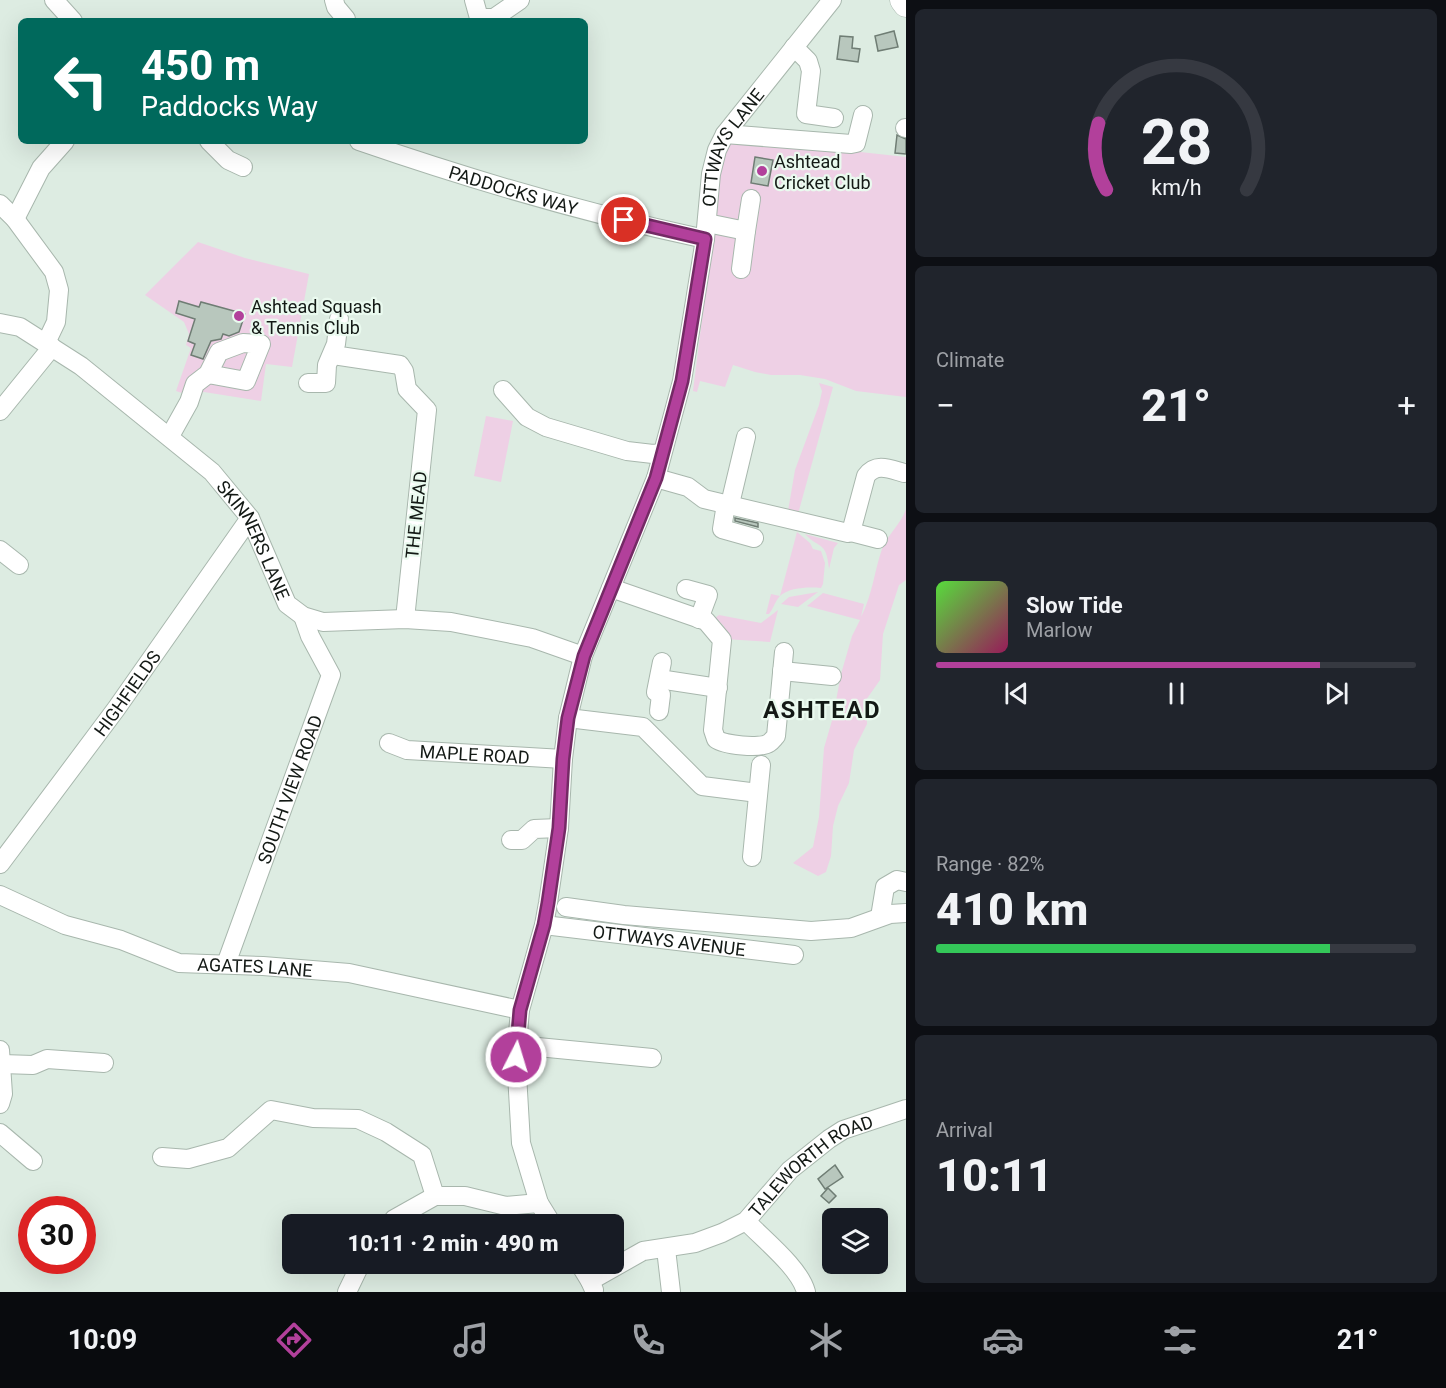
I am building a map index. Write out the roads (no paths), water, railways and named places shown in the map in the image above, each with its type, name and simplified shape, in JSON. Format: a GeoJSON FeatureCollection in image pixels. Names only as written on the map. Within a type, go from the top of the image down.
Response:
{"type":"FeatureCollection","features":[{"type":"Feature","properties":{"kind":"highway"},"geometry":{"type":"LineString","coordinates":[[903,0],[906,4]]}},
{"type":"Feature","properties":{"kind":"street"},"geometry":{"type":"LineString","coordinates":[[54,0],[70,18]]}},
{"type":"Feature","properties":{"kind":"street"},"geometry":{"type":"LineString","coordinates":[[334,0],[336,7],[345,18]]}},
{"type":"Feature","properties":{"kind":"street"},"geometry":{"type":"LineString","coordinates":[[474,0],[479,18],[494,18],[520,0]]}},
{"type":"Feature","properties":{"kind":"street","name":"OTTWAYS LANE"},"geometry":{"type":"LineString","coordinates":[[546,1214],[539,1203],[520,1143],[517,1046],[520,1010],[544,925],[559,828],[568,718],[584,656],[656,478],[682,381],[706,231],[711,174],[717,150],[725,134],[832,0]]}},
{"type":"Feature","properties":{"kind":"street"},"geometry":{"type":"LineString","coordinates":[[794,47],[808,61],[811,71],[806,114],[834,118]]}},
{"type":"Feature","properties":{"kind":"street"},"geometry":{"type":"LineString","coordinates":[[725,134],[851,144],[856,143],[858,139],[863,115]]}},
{"type":"Feature","properties":{"kind":"street"},"geometry":{"type":"LineString","coordinates":[[15,219],[41,168],[62,144]]}},
{"type":"Feature","properties":{"kind":"street"},"geometry":{"type":"LineString","coordinates":[[213,144],[228,160],[243,167]]}},
{"type":"Feature","properties":{"kind":"street","name":"PADDOCKS WAY"},"geometry":{"type":"LineString","coordinates":[[368,144],[488,182],[647,227],[746,231]]}},
{"type":"Feature","properties":{"kind":"street"},"geometry":{"type":"LineString","coordinates":[[741,269],[751,199]]}},
{"type":"Feature","properties":{"kind":"street"},"geometry":{"type":"LineString","coordinates":[[0,204],[15,219],[54,272],[59,290],[56,322],[49,345],[0,411]]}},
{"type":"Feature","properties":{"kind":"street"},"geometry":{"type":"LineString","coordinates":[[308,383],[326,383],[327,365],[333,355],[339,319]]}},
{"type":"Feature","properties":{"kind":"street","name":"SKINNERS LANE"},"geometry":{"type":"LineString","coordinates":[[0,323],[20,327],[81,366],[212,472],[250,518],[288,604],[303,616],[323,622],[405,619],[451,622],[521,636],[584,656]]}},
{"type":"Feature","properties":{"kind":"street","name":"THE MEAD"},"geometry":{"type":"LineString","coordinates":[[333,355],[400,365],[404,371],[407,389],[427,410],[405,619]]}},
{"type":"Feature","properties":{"kind":"street"},"geometry":{"type":"LineString","coordinates":[[170,436],[189,402],[195,384],[208,374]]}},
{"type":"Feature","properties":{"kind":"street"},"geometry":{"type":"LineString","coordinates":[[503,390],[527,417],[546,427],[627,451],[662,453]]}},
{"type":"Feature","properties":{"kind":"street"},"geometry":{"type":"LineString","coordinates":[[746,437],[722,529],[754,538]]}},
{"type":"Feature","properties":{"kind":"street"},"geometry":{"type":"LineString","coordinates":[[848,532],[866,476],[870,471],[881,466],[904,473]]}},
{"type":"Feature","properties":{"kind":"street"},"geometry":{"type":"LineString","coordinates":[[656,478],[688,487],[704,499],[878,539]]}},
{"type":"Feature","properties":{"kind":"street","name":"HIGHFIELDS"},"geometry":{"type":"LineString","coordinates":[[0,864],[116,709],[250,518]]}},
{"type":"Feature","properties":{"kind":"street"},"geometry":{"type":"LineString","coordinates":[[610,588],[706,621],[722,640],[714,735],[719,742],[760,746],[769,743],[776,736],[783,662],[832,676]]}},
{"type":"Feature","properties":{"kind":"street"},"geometry":{"type":"LineString","coordinates":[[686,589],[708,596],[699,619]]}},
{"type":"Feature","properties":{"kind":"street","name":"SOUTH VIEW ROAD"},"geometry":{"type":"LineString","coordinates":[[226,964],[331,675],[310,636],[303,616]]}},
{"type":"Feature","properties":{"kind":"street"},"geometry":{"type":"LineString","coordinates":[[659,711],[661,695],[656,692],[660,670],[718,688]]}},
{"type":"Feature","properties":{"kind":"street"},"geometry":{"type":"LineString","coordinates":[[568,718],[643,727],[702,786],[758,793]]}},
{"type":"Feature","properties":{"kind":"street","name":"MAPLE ROAD"},"geometry":{"type":"LineString","coordinates":[[389,742],[407,750],[563,759]]}},
{"type":"Feature","properties":{"kind":"street"},"geometry":{"type":"LineString","coordinates":[[752,857],[761,765]]}},
{"type":"Feature","properties":{"kind":"street"},"geometry":{"type":"LineString","coordinates":[[511,840],[522,840],[534,830],[559,828]]}},
{"type":"Feature","properties":{"kind":"street"},"geometry":{"type":"LineString","coordinates":[[880,917],[885,887],[897,880],[906,882]]}},
{"type":"Feature","properties":{"kind":"street","name":"AGATES LANE"},"geometry":{"type":"LineString","coordinates":[[0,895],[65,925],[121,940],[179,963],[349,973],[520,1010]]}},
{"type":"Feature","properties":{"kind":"street"},"geometry":{"type":"LineString","coordinates":[[566,907],[624,915],[811,931],[851,928],[890,914],[906,913]]}},
{"type":"Feature","properties":{"kind":"street","name":"OTTWAYS AVENUE"},"geometry":{"type":"LineString","coordinates":[[544,925],[794,954]]}},
{"type":"Feature","properties":{"kind":"street"},"geometry":{"type":"LineString","coordinates":[[517,1046],[652,1058]]}},
{"type":"Feature","properties":{"kind":"street"},"geometry":{"type":"LineString","coordinates":[[0,1104],[3,1094],[1,1057],[33,1065],[47,1059],[104,1063]]}},
{"type":"Feature","properties":{"kind":"street","name":"TALEWORTH ROAD"},"geometry":{"type":"LineString","coordinates":[[592,1286],[643,1251],[695,1243],[746,1221],[790,1170],[829,1139],[843,1130],[906,1109]]}},
{"type":"Feature","properties":{"kind":"street"},"geometry":{"type":"LineString","coordinates":[[162,1157],[188,1159],[228,1148],[272,1110],[313,1118],[358,1119],[386,1132],[422,1155],[435,1196]]}},
{"type":"Feature","properties":{"kind":"street"},"geometry":{"type":"LineString","coordinates":[[0,1133],[33,1161]]}},
{"type":"Feature","properties":{"kind":"street"},"geometry":{"type":"LineString","coordinates":[[403,1214],[435,1196],[465,1196],[506,1206],[539,1203]]}},
{"type":"Feature","properties":{"kind":"street"},"geometry":{"type":"LineString","coordinates":[[746,1221],[790,1267],[804,1284],[806,1292]]}},
{"type":"Feature","properties":{"kind":"street"},"geometry":{"type":"LineString","coordinates":[[666,1249],[671,1292]]}},
{"type":"Feature","properties":{"kind":"street"},"geometry":{"type":"LineString","coordinates":[[347,1292],[356,1274]]}},
{"type":"Feature","properties":{"kind":"place","name":"Ashtead Cricket Club"},"geometry":{"type":"Point","coordinates":[762,171]}},
{"type":"Feature","properties":{"kind":"place","name":"Ashtead Squash & Tennis Club"},"geometry":{"type":"Point","coordinates":[239,316]}},
{"type":"Feature","properties":{"kind":"district","name":"ASHTEAD"},"geometry":{"type":"Point","coordinates":[822,710]}}]}
